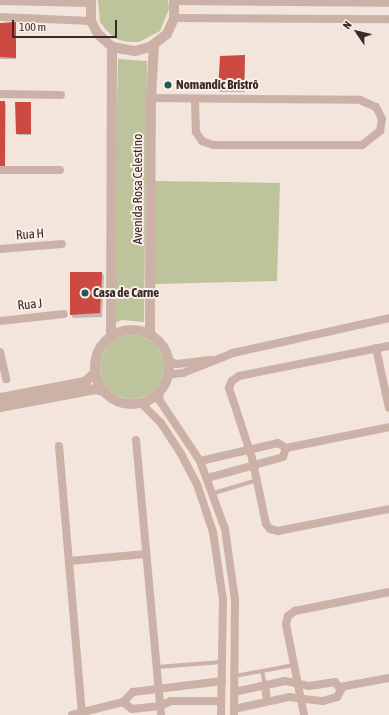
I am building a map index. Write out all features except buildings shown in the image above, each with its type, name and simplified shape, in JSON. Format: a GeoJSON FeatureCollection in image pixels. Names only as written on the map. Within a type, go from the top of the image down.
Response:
{"type":"FeatureCollection","features":[{"type":"Feature","properties":{"kind":"street"},"geometry":{"type":"LineString","coordinates":[[0,1],[90,1],[91,21],[98,34],[112,47],[136,51],[154,44],[167,34],[174,18],[175,1],[389,4]]}},
{"type":"Feature","properties":{"kind":"street"},"geometry":{"type":"LineString","coordinates":[[0,17],[91,21]]}},
{"type":"Feature","properties":{"kind":"street"},"geometry":{"type":"LineString","coordinates":[[174,18],[389,19]]}},
{"type":"Feature","properties":{"kind":"street","name":"Avenida Rosa Celestino"},"geometry":{"type":"LineString","coordinates":[[150,334],[151,98],[154,44]]}},
{"type":"Feature","properties":{"kind":"street","name":"Avenida Rosa Celestino"},"geometry":{"type":"LineString","coordinates":[[111,337],[112,47]]}},
{"type":"Feature","properties":{"kind":"street"},"geometry":{"type":"LineString","coordinates":[[0,94],[61,95]]}},
{"type":"Feature","properties":{"kind":"street"},"geometry":{"type":"LineString","coordinates":[[151,98],[195,98],[360,100],[376,107],[382,119],[380,131],[373,138],[362,145],[213,145],[202,141],[196,132],[195,98]]}},
{"type":"Feature","properties":{"kind":"street"},"geometry":{"type":"LineString","coordinates":[[0,170],[60,170]]}},
{"type":"Feature","properties":{"kind":"street","name":"Rua H"},"geometry":{"type":"LineString","coordinates":[[0,249],[62,244]]}},
{"type":"Feature","properties":{"kind":"street","name":"Rua J"},"geometry":{"type":"LineString","coordinates":[[0,321],[64,314]]}},
{"type":"Feature","properties":{"kind":"street"},"geometry":{"type":"LineString","coordinates":[[168,375],[188,371],[233,353],[389,318]]}},
{"type":"Feature","properties":{"kind":"street"},"geometry":{"type":"LineString","coordinates":[[104,391],[95,373],[98,353],[111,337],[130,330],[150,334],[160,343],[169,361],[168,375],[159,393],[160,401],[200,461],[208,478],[221,513],[232,561],[235,619],[234,712],[267,701],[301,698],[322,701],[337,697],[340,687]]}},
{"type":"Feature","properties":{"kind":"street"},"geometry":{"type":"LineString","coordinates":[[389,346],[234,379],[229,391],[254,464],[266,524],[276,531],[389,509]]}},
{"type":"Feature","properties":{"kind":"street"},"geometry":{"type":"LineString","coordinates":[[376,348],[389,408]]}},
{"type":"Feature","properties":{"kind":"street"},"geometry":{"type":"LineString","coordinates":[[0,352],[6,379]]}},
{"type":"Feature","properties":{"kind":"street"},"geometry":{"type":"LineString","coordinates":[[169,361],[177,364],[213,360]]}},
{"type":"Feature","properties":{"kind":"street"},"geometry":{"type":"LineString","coordinates":[[0,398],[85,382],[95,373]]}},
{"type":"Feature","properties":{"kind":"street"},"geometry":{"type":"LineString","coordinates":[[0,407],[95,389],[104,391],[121,402],[141,403],[159,393]]}},
{"type":"Feature","properties":{"kind":"street"},"geometry":{"type":"LineString","coordinates":[[141,403],[161,424],[182,454],[209,516],[219,563],[223,619],[221,715]]}},
{"type":"Feature","properties":{"kind":"street"},"geometry":{"type":"LineString","coordinates":[[200,461],[278,443],[286,448],[389,427]]}},
{"type":"Feature","properties":{"kind":"street"},"geometry":{"type":"LineString","coordinates":[[136,440],[161,715]]}},
{"type":"Feature","properties":{"kind":"street"},"geometry":{"type":"LineString","coordinates":[[58,446],[82,714]]}},
{"type":"Feature","properties":{"kind":"street"},"geometry":{"type":"LineString","coordinates":[[208,478],[227,471],[283,457],[286,448]]}},
{"type":"Feature","properties":{"kind":"street"},"geometry":{"type":"LineString","coordinates":[[224,456],[227,471]]}},
{"type":"Feature","properties":{"kind":"street"},"geometry":{"type":"LineString","coordinates":[[209,516],[221,513]]}},
{"type":"Feature","properties":{"kind":"street"},"geometry":{"type":"LineString","coordinates":[[69,561],[146,554]]}},
{"type":"Feature","properties":{"kind":"street"},"geometry":{"type":"LineString","coordinates":[[304,715],[286,624],[290,614],[389,592]]}},
{"type":"Feature","properties":{"kind":"street"},"geometry":{"type":"LineString","coordinates":[[223,619],[235,619]]}},
{"type":"Feature","properties":{"kind":"street"},"geometry":{"type":"LineString","coordinates":[[234,692],[285,681],[309,686],[332,682],[340,687],[389,678]]}},
{"type":"Feature","properties":{"kind":"street"},"geometry":{"type":"LineString","coordinates":[[72,715],[82,714],[123,702],[130,693],[195,683],[222,681]]}},
{"type":"Feature","properties":{"kind":"street"},"geometry":{"type":"LineString","coordinates":[[195,683],[192,692],[197,699]]}},
{"type":"Feature","properties":{"kind":"street"},"geometry":{"type":"LineString","coordinates":[[265,685],[267,701]]}},
{"type":"Feature","properties":{"kind":"street"},"geometry":{"type":"LineString","coordinates":[[123,702],[129,709],[160,706],[171,701],[197,699],[221,701]]}},
{"type":"Feature","properties":{"kind":"lane"},"geometry":{"type":"LineString","coordinates":[[214,493],[258,480]]}},
{"type":"Feature","properties":{"kind":"lane"},"geometry":{"type":"LineString","coordinates":[[156,667],[222,662]]}},
{"type":"Feature","properties":{"kind":"lane"},"geometry":{"type":"LineString","coordinates":[[234,676],[294,665]]}},
{"type":"Feature","properties":{"kind":"lane"},"geometry":{"type":"LineString","coordinates":[[262,671],[265,685]]}},
{"type":"Feature","properties":{"kind":"green space"},"geometry":{"type":"Polygon","coordinates":[[[98,0],[168,0],[169,9],[160,31],[139,42],[128,42],[116,39],[100,22],[98,0]]]}},
{"type":"Feature","properties":{"kind":"green space"},"geometry":{"type":"Polygon","coordinates":[[[118,59],[147,61],[144,322],[122,320],[112,324],[118,59]]]}},
{"type":"Feature","properties":{"kind":"green space"},"geometry":{"type":"Polygon","coordinates":[[[155,181],[280,183],[277,281],[154,284],[155,181]]]}},
{"type":"Feature","properties":{"kind":"green space"},"geometry":{"type":"Polygon","coordinates":[[[132,335],[144,338],[155,344],[161,355],[164,367],[161,379],[155,390],[144,396],[132,399],[120,396],[109,390],[103,379],[100,367],[103,355],[109,344],[120,338],[132,335]]]}},
{"type":"Feature","properties":{"kind":"place","name":"Nomandic Bristrô"},"geometry":{"type":"Point","coordinates":[168,85]}},
{"type":"Feature","properties":{"kind":"place","name":"Casa de Carne"},"geometry":{"type":"Point","coordinates":[85,293]}}]}
